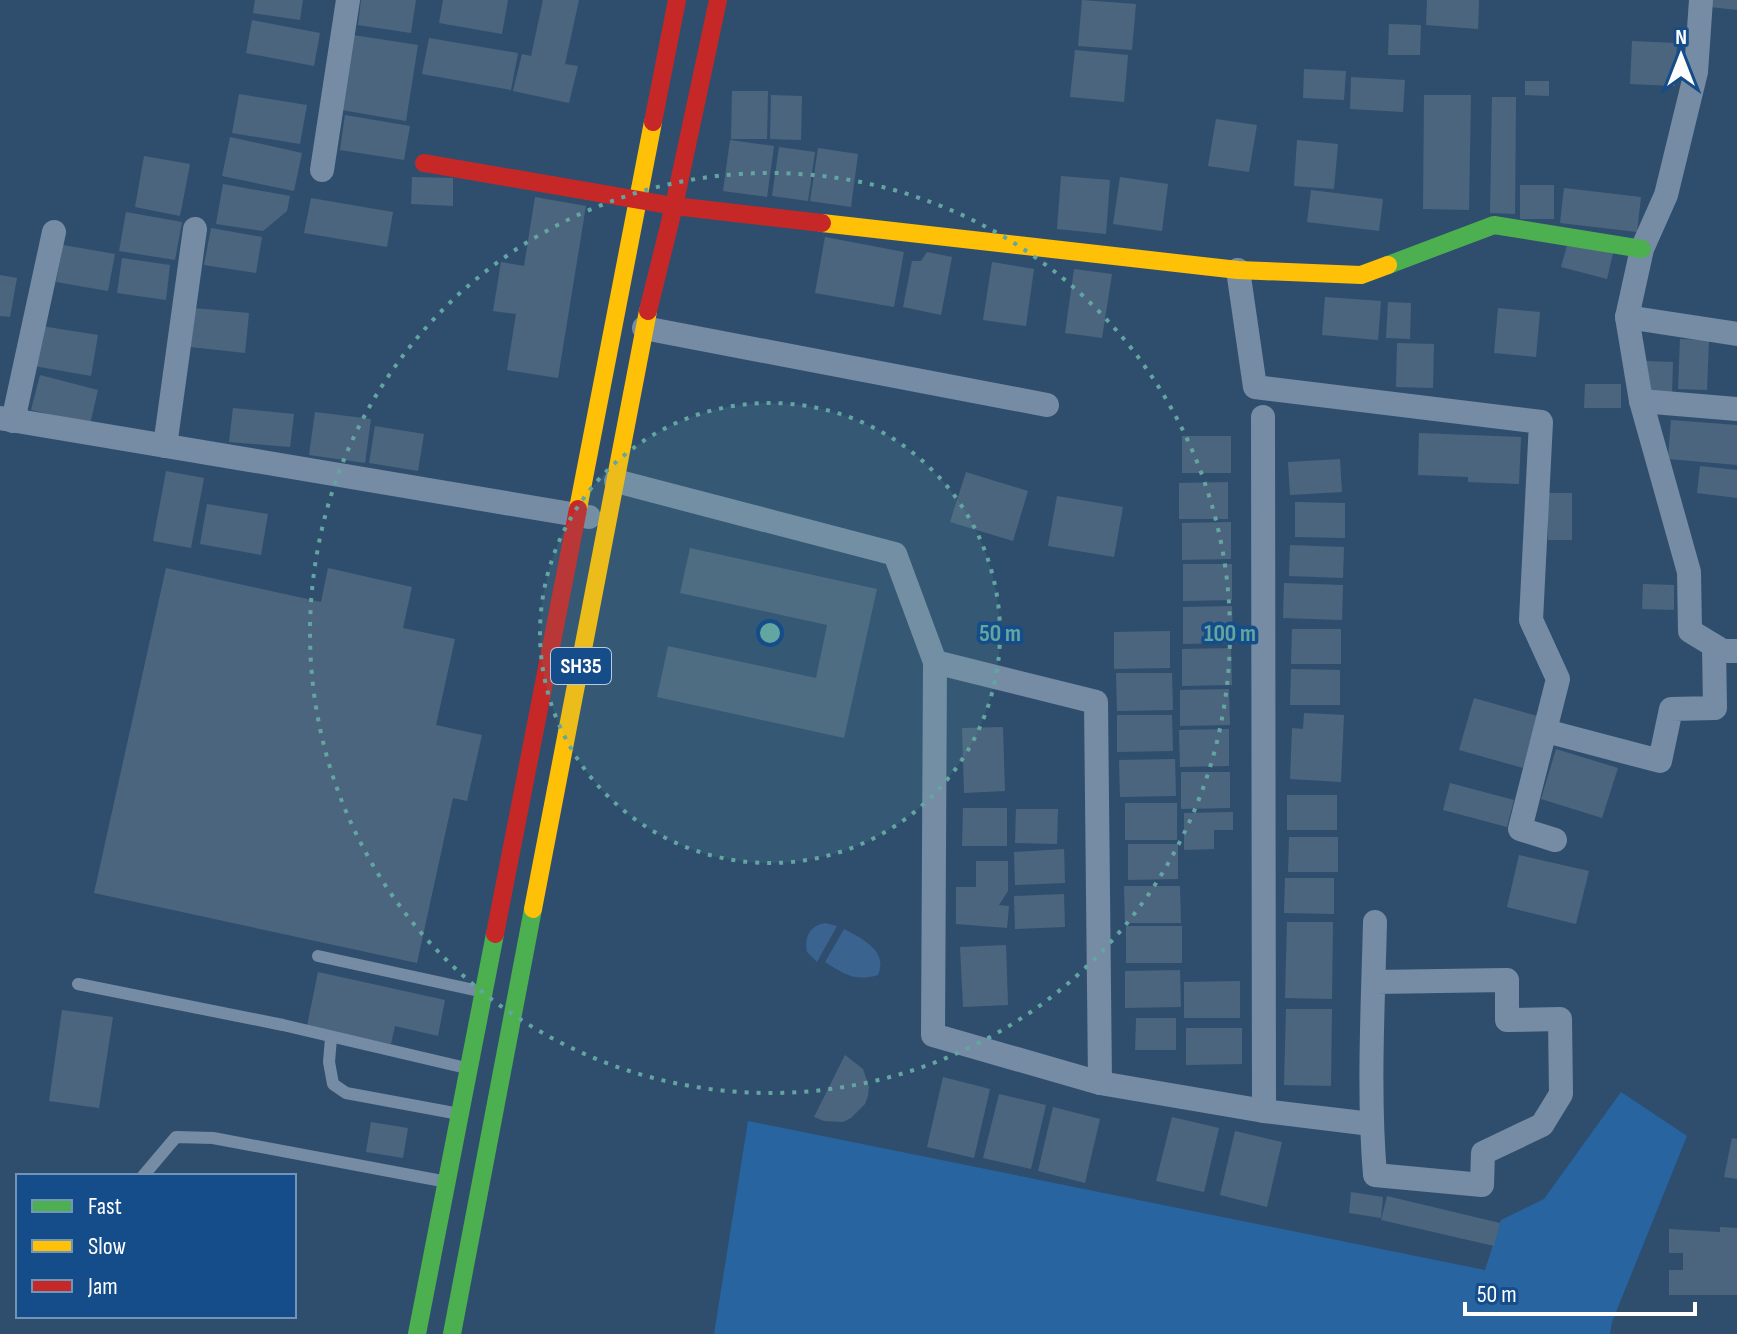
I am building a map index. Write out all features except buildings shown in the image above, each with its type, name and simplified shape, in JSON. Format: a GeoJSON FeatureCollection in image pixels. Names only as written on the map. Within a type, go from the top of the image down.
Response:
{"type":"FeatureCollection","features":[{"type":"Feature","properties":{"kind":"main road","name":"SH35"},"geometry":{"type":"LineString","coordinates":[[417,1334],[677,0]]}},
{"type":"Feature","properties":{"kind":"main road","name":"SH35"},"geometry":{"type":"LineString","coordinates":[[452,1334],[644,328],[674,206],[718,0]]}},
{"type":"Feature","properties":{"kind":"main road"},"geometry":{"type":"LineString","coordinates":[[424,163],[674,206],[1238,270],[1361,275],[1494,225],[1642,249]]}},
{"type":"Feature","properties":{"kind":"street"},"geometry":{"type":"LineString","coordinates":[[322,170],[348,0]]}},
{"type":"Feature","properties":{"kind":"street"},"geometry":{"type":"LineString","coordinates":[[1546,731],[1660,761],[1671,709],[1715,708],[1726,648],[1690,631],[1689,572],[1641,401],[1627,317],[1642,249],[1666,195],[1696,72],[1701,0]]}},
{"type":"Feature","properties":{"kind":"street"},"geometry":{"type":"LineString","coordinates":[[165,446],[195,229]]}},
{"type":"Feature","properties":{"kind":"street"},"geometry":{"type":"LineString","coordinates":[[54,232],[7,419],[609,520]]}},
{"type":"Feature","properties":{"kind":"street"},"geometry":{"type":"LineString","coordinates":[[1238,270],[1255,387],[1541,422],[1531,620],[1558,679],[1520,829],[1555,840]]}},
{"type":"Feature","properties":{"kind":"street"},"geometry":{"type":"LineString","coordinates":[[1627,317],[1737,334]]}},
{"type":"Feature","properties":{"kind":"street"},"geometry":{"type":"LineString","coordinates":[[644,328],[1047,405]]}},
{"type":"Feature","properties":{"kind":"street"},"geometry":{"type":"LineString","coordinates":[[1641,401],[1737,409]]}},
{"type":"Feature","properties":{"kind":"street"},"geometry":{"type":"LineString","coordinates":[[1263,417],[1264,1111]]}},
{"type":"Feature","properties":{"kind":"street"},"geometry":{"type":"LineString","coordinates":[[616,481],[895,554],[935,662],[933,1035],[1100,1083],[1264,1111],[1371,1124]]}},
{"type":"Feature","properties":{"kind":"street"},"geometry":{"type":"LineString","coordinates":[[935,662],[1096,702],[1100,1083]]}},
{"type":"Feature","properties":{"kind":"street"},"geometry":{"type":"LineString","coordinates":[[1374,982],[1507,980],[1507,1020],[1560,1019],[1561,1094],[1542,1125],[1483,1153],[1482,1185],[1375,1175],[1371,1124],[1375,922]]}},
{"type":"Feature","properties":{"kind":"lane"},"geometry":{"type":"LineString","coordinates":[[318,956],[484,992]]}},
{"type":"Feature","properties":{"kind":"lane"},"geometry":{"type":"LineString","coordinates":[[78,984],[283,1025],[469,1069]]}},
{"type":"Feature","properties":{"kind":"lane"},"geometry":{"type":"LineString","coordinates":[[331,1038],[329,1062],[333,1084],[346,1093],[460,1114]]}},
{"type":"Feature","properties":{"kind":"lane"},"geometry":{"type":"LineString","coordinates":[[145,1174],[176,1137],[213,1138],[447,1182]]}},
{"type":"Feature","properties":{"kind":"shaded area"},"geometry":{"type":"Polygon","coordinates":[[[825,923],[837,926],[817,962],[807,952],[807,937],[811,930],[825,923]]]}},
{"type":"Feature","properties":{"kind":"shaded area"},"geometry":{"type":"Polygon","coordinates":[[[844,929],[877,952],[880,959],[878,975],[863,978],[850,976],[825,962],[844,929]]]}},
{"type":"Feature","properties":{"kind":"shaded area"},"geometry":{"type":"Polygon","coordinates":[[[1621,1092],[1687,1136],[1612,1322],[1610,1334],[714,1334],[748,1121],[1485,1270],[1501,1220],[1544,1199],[1621,1092]]]}},
{"type":"Feature","properties":{"kind":"traffic: fast"},"geometry":{"type":"LineString","coordinates":[[1388,265],[1494,225],[1642,249]]}},
{"type":"Feature","properties":{"kind":"traffic: fast"},"geometry":{"type":"LineString","coordinates":[[452,1334],[533,909]]}},
{"type":"Feature","properties":{"kind":"traffic: fast"},"geometry":{"type":"LineString","coordinates":[[417,1334],[495,934]]}},
{"type":"Feature","properties":{"kind":"traffic: slow"},"geometry":{"type":"LineString","coordinates":[[578,509],[653,122]]}},
{"type":"Feature","properties":{"kind":"traffic: slow"},"geometry":{"type":"LineString","coordinates":[[822,223],[1238,270],[1361,275],[1388,265]]}},
{"type":"Feature","properties":{"kind":"traffic: slow"},"geometry":{"type":"LineString","coordinates":[[533,909],[648,311]]}},
{"type":"Feature","properties":{"kind":"traffic: jam"},"geometry":{"type":"LineString","coordinates":[[653,122],[677,0]]}},
{"type":"Feature","properties":{"kind":"traffic: jam"},"geometry":{"type":"LineString","coordinates":[[648,311],[718,0]]}},
{"type":"Feature","properties":{"kind":"traffic: jam"},"geometry":{"type":"LineString","coordinates":[[424,163],[674,206],[822,223]]}},
{"type":"Feature","properties":{"kind":"traffic: jam"},"geometry":{"type":"LineString","coordinates":[[495,934],[578,509]]}}]}
